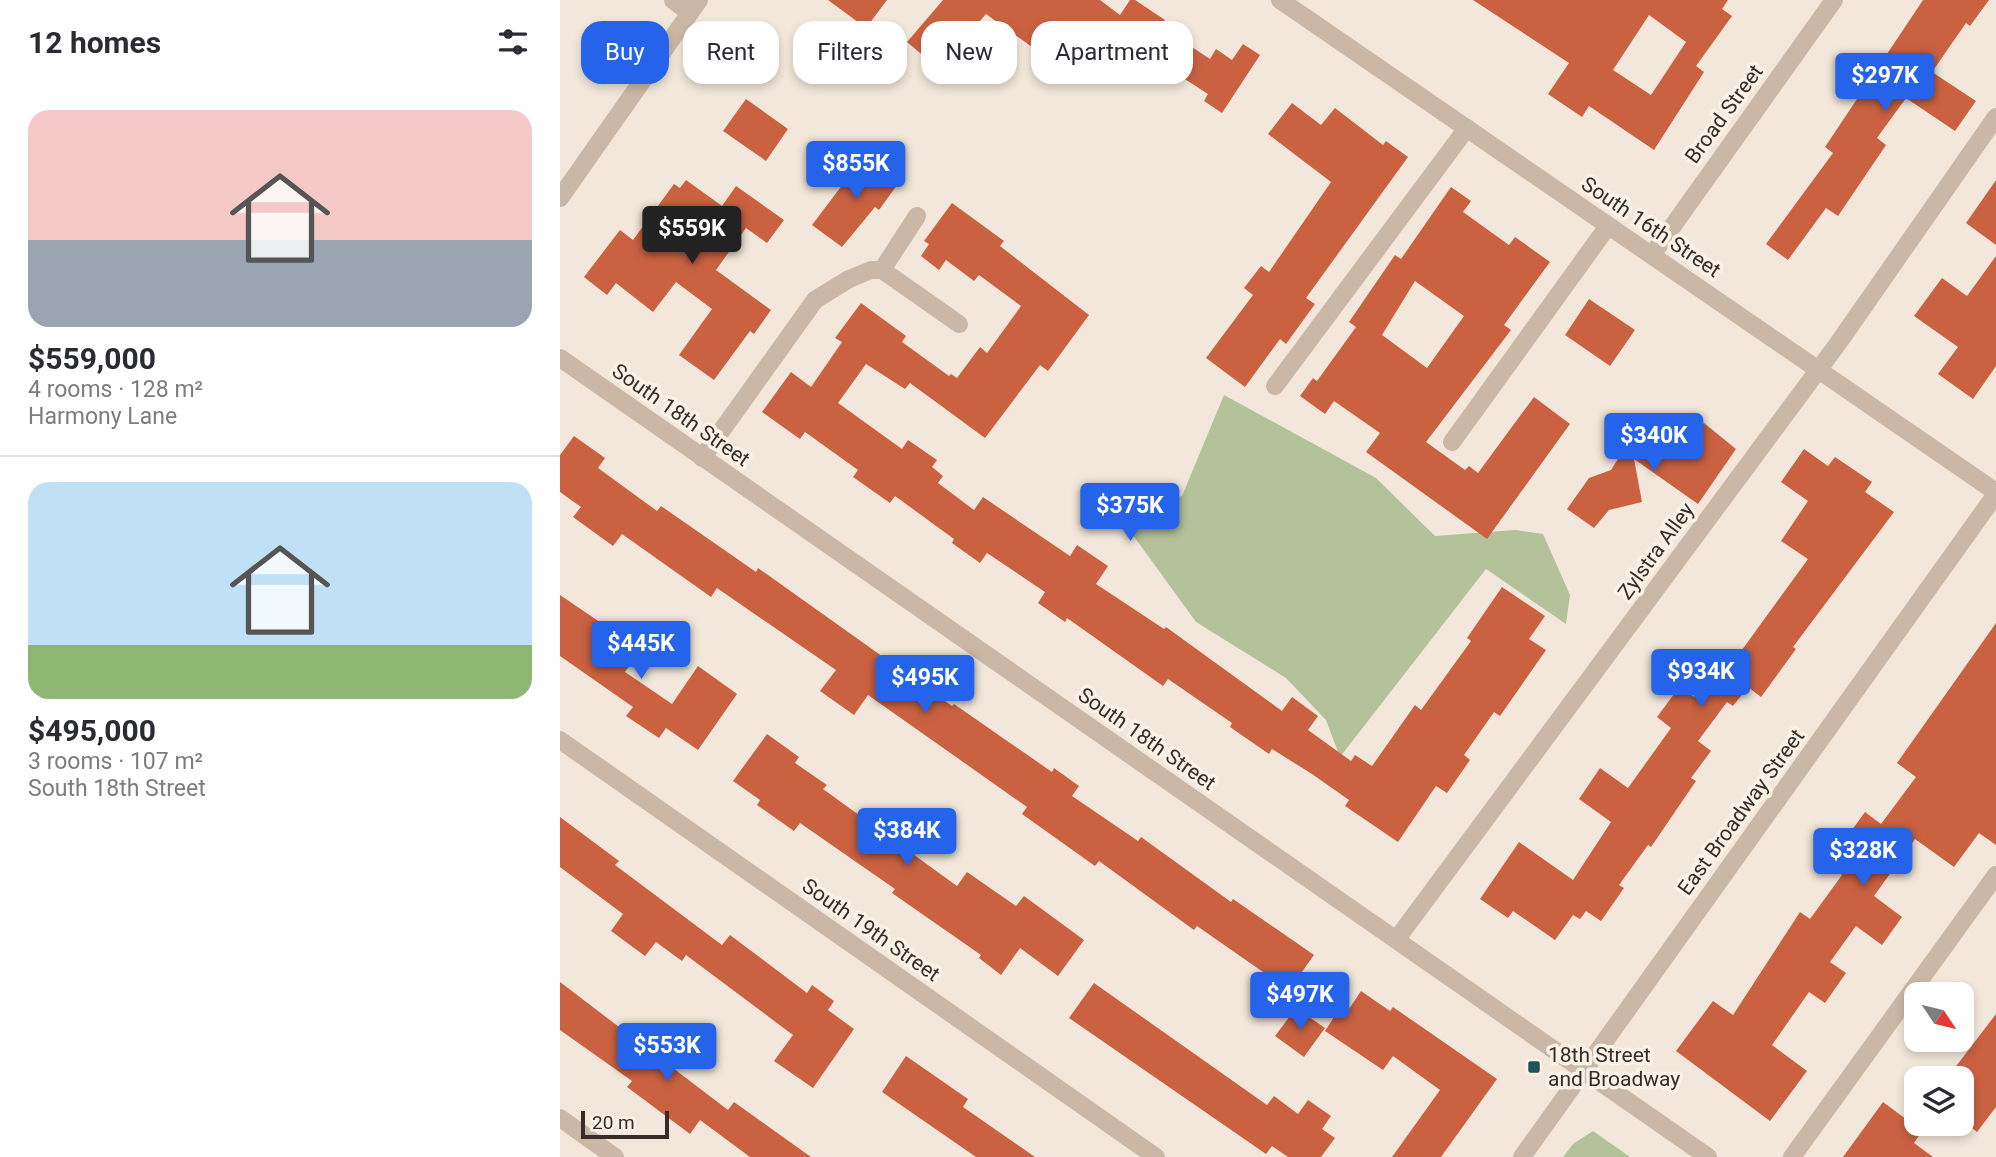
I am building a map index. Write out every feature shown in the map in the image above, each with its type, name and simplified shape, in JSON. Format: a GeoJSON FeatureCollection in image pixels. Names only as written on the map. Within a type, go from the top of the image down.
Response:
{"type":"FeatureCollection","features":[{"type":"Feature","properties":{"kind":"street"},"geometry":{"type":"LineString","coordinates":[[560,198],[695,6],[673,0]]}},
{"type":"Feature","properties":{"kind":"street","name":"Broad Street"},"geometry":{"type":"LineString","coordinates":[[1652,255],[1833,0]]}},
{"type":"Feature","properties":{"kind":"street","name":"South 16th Street"},"geometry":{"type":"LineString","coordinates":[[1287,2],[1996,493]]}},
{"type":"Feature","properties":{"kind":"street","name":"Zylstra Alley"},"geometry":{"type":"LineString","coordinates":[[1396,940],[1818,369],[1996,117]]}},
{"type":"Feature","properties":{"kind":"street"},"geometry":{"type":"LineString","coordinates":[[1275,386],[1467,128]]}},
{"type":"Feature","properties":{"kind":"street"},"geometry":{"type":"LineString","coordinates":[[882,270],[917,216]]}},
{"type":"Feature","properties":{"kind":"street"},"geometry":{"type":"LineString","coordinates":[[1452,442],[1608,226]]}},
{"type":"Feature","properties":{"kind":"street"},"geometry":{"type":"LineString","coordinates":[[702,458],[815,300],[849,279],[871,270],[882,270],[959,324]]}},
{"type":"Feature","properties":{"kind":"street","name":"South 18th Street"},"geometry":{"type":"LineString","coordinates":[[560,358],[1583,1073],[1708,1157]]}},
{"type":"Feature","properties":{"kind":"street","name":"East Broadway Street"},"geometry":{"type":"LineString","coordinates":[[1522,1157],[1996,493]]}},
{"type":"Feature","properties":{"kind":"street","name":"South 19th Street"},"geometry":{"type":"LineString","coordinates":[[560,740],[1156,1157]]}},
{"type":"Feature","properties":{"kind":"street"},"geometry":{"type":"LineString","coordinates":[[1792,1157],[1996,874]]}},
{"type":"Feature","properties":{"kind":"street"},"geometry":{"type":"LineString","coordinates":[[560,1118],[615,1157]]}},
{"type":"Feature","properties":{"kind":"green space"},"geometry":{"type":"Polygon","coordinates":[[[1224,395],[1376,478],[1435,536],[1516,530],[1543,534],[1570,595],[1566,624],[1486,569],[1340,757],[1326,720],[1286,678],[1196,622],[1114,509],[1182,496],[1224,395]]]}},
{"type":"Feature","properties":{"kind":"green space"},"geometry":{"type":"Polygon","coordinates":[[[1593,1131],[1630,1157],[1563,1157],[1573,1144],[1593,1131]]]}},
{"type":"Feature","properties":{"kind":"building"},"geometry":{"type":"Polygon","coordinates":[[[828,0],[887,0],[871,21],[856,21],[828,0]]]}},
{"type":"Feature","properties":{"kind":"building"},"geometry":{"type":"Polygon","coordinates":[[[943,0],[1100,0],[1120,15],[1130,0],[1135,0],[1165,20],[1031,21],[1031,46],[1017,36],[1017,21],[996,21],[986,14],[980,21],[925,21],[943,0]]]}},
{"type":"Feature","properties":{"kind":"building"},"geometry":{"type":"Polygon","coordinates":[[[1473,0],[1728,0],[1722,9],[1732,16],[1696,66],[1704,72],[1654,150],[1589,106],[1582,117],[1548,94],[1569,63],[1473,0]],[[1649,15],[1613,70],[1651,95],[1686,42],[1649,15]]]}},
{"type":"Feature","properties":{"kind":"building"},"geometry":{"type":"Polygon","coordinates":[[[1923,0],[1989,0],[1970,26],[1966,23],[1932,72],[1976,101],[1955,131],[1906,98],[1877,138],[1886,145],[1838,216],[1826,208],[1788,260],[1766,244],[1833,153],[1825,147],[1923,0]]]}},
{"type":"Feature","properties":{"kind":"building"},"geometry":{"type":"Polygon","coordinates":[[[921,26],[921,54],[907,42],[921,26]]]}},
{"type":"Feature","properties":{"kind":"building"},"geometry":{"type":"Polygon","coordinates":[[[1243,44],[1260,55],[1222,113],[1204,101],[1208,94],[1193,84],[1193,48],[1210,59],[1216,49],[1232,60],[1243,44]]]}},
{"type":"Feature","properties":{"kind":"building"},"geometry":{"type":"Polygon","coordinates":[[[746,99],[788,129],[766,161],[723,131],[746,99]]]}},
{"type":"Feature","properties":{"kind":"building"},"geometry":{"type":"Polygon","coordinates":[[[1292,103],[1321,125],[1335,108],[1383,145],[1386,141],[1408,157],[1306,298],[1315,304],[1286,344],[1280,339],[1245,387],[1206,358],[1253,295],[1244,288],[1261,266],[1269,272],[1331,182],[1268,134],[1292,103]]]}},
{"type":"Feature","properties":{"kind":"building"},"geometry":{"type":"Polygon","coordinates":[[[865,155],[900,181],[879,210],[875,207],[842,247],[812,225],[865,155]]]}},
{"type":"Feature","properties":{"kind":"building"},"geometry":{"type":"Polygon","coordinates":[[[686,180],[722,206],[736,186],[784,220],[767,243],[746,228],[716,270],[771,310],[754,334],[750,331],[714,380],[679,355],[712,309],[676,282],[653,312],[616,283],[607,295],[584,277],[620,230],[633,240],[674,184],[680,188],[686,180]]]}},
{"type":"Feature","properties":{"kind":"building"},"geometry":{"type":"Polygon","coordinates":[[[1996,180],[1996,245],[1966,223],[1996,180]]]}},
{"type":"Feature","properties":{"kind":"building"},"geometry":{"type":"Polygon","coordinates":[[[1451,187],[1471,201],[1463,212],[1509,245],[1515,237],[1550,262],[1504,325],[1511,330],[1426,442],[1465,470],[1469,466],[1478,473],[1534,397],[1570,424],[1487,539],[1366,452],[1380,433],[1334,401],[1325,414],[1300,396],[1313,378],[1317,381],[1356,327],[1349,322],[1395,255],[1401,259],[1451,187]],[[1415,281],[1382,335],[1427,368],[1464,316],[1415,281]]]}},
{"type":"Feature","properties":{"kind":"building"},"geometry":{"type":"Polygon","coordinates":[[[952,203],[1004,241],[1000,246],[1089,315],[1048,371],[1040,365],[985,438],[910,383],[905,389],[866,364],[838,403],[902,449],[908,440],[937,460],[932,467],[943,476],[938,483],[974,510],[983,497],[1070,556],[1077,545],[1108,566],[1096,584],[1164,629],[1166,627],[1282,711],[1292,697],[1318,716],[1308,730],[1351,761],[1355,755],[1372,766],[1415,705],[1421,710],[1471,641],[1467,638],[1502,587],[1545,616],[1529,639],[1546,650],[1500,716],[1494,712],[1464,755],[1470,760],[1447,793],[1436,786],[1398,842],[1345,806],[1349,800],[1312,774],[1272,749],[1269,754],[1230,727],[1232,723],[1168,679],[1163,686],[1067,618],[1065,622],[1038,603],[1045,592],[987,553],[980,563],[952,543],[954,539],[895,496],[890,503],[853,477],[858,470],[805,432],[800,439],[762,412],[791,372],[811,387],[842,342],[835,338],[861,303],[906,336],[902,342],[949,376],[951,374],[957,378],[980,347],[987,353],[1021,306],[979,275],[974,281],[946,260],[939,270],[921,256],[929,244],[924,241],[952,203]]]}},
{"type":"Feature","properties":{"kind":"building"},"geometry":{"type":"Polygon","coordinates":[[[1996,256],[1996,366],[1973,399],[1938,374],[1958,347],[1914,316],[1942,278],[1967,296],[1996,256]]]}},
{"type":"Feature","properties":{"kind":"building"},"geometry":{"type":"Polygon","coordinates":[[[1589,299],[1635,330],[1610,366],[1565,335],[1589,299]]]}},
{"type":"Feature","properties":{"kind":"building"},"geometry":{"type":"Polygon","coordinates":[[[1704,423],[1736,449],[1698,504],[1634,459],[1642,502],[1609,510],[1594,528],[1567,509],[1589,478],[1611,470],[1635,432],[1664,451],[1673,436],[1688,447],[1704,423]]]}},
{"type":"Feature","properties":{"kind":"building"},"geometry":{"type":"Polygon","coordinates":[[[574,436],[605,458],[598,468],[657,511],[661,506],[756,572],[758,568],[952,706],[954,704],[1052,772],[1054,768],[1079,786],[1072,796],[1138,841],[1141,837],[1231,902],[1233,899],[1314,955],[1289,990],[1197,926],[1194,930],[1099,861],[1095,866],[1022,814],[1027,807],[868,695],[854,715],[820,691],[836,670],[717,588],[711,597],[622,534],[613,546],[573,517],[581,507],[560,492],[560,455],[574,436]]]}},
{"type":"Feature","properties":{"kind":"building"},"geometry":{"type":"Polygon","coordinates":[[[1804,449],[1828,466],[1835,457],[1872,482],[1865,492],[1894,512],[1793,647],[1796,649],[1761,697],[1748,687],[1733,706],[1727,702],[1698,741],[1711,751],[1691,778],[1696,781],[1651,847],[1648,845],[1619,885],[1624,888],[1601,921],[1586,911],[1580,919],[1573,915],[1555,940],[1513,911],[1508,918],[1480,899],[1519,842],[1573,880],[1611,822],[1579,799],[1600,768],[1628,788],[1671,728],[1657,717],[1680,686],[1694,697],[1717,665],[1726,672],[1808,559],[1781,541],[1808,501],[1781,482],[1804,449]]]}},
{"type":"Feature","properties":{"kind":"building"},"geometry":{"type":"Polygon","coordinates":[[[560,595],[616,633],[610,641],[635,658],[625,672],[672,704],[698,666],[737,694],[698,750],[666,728],[659,738],[626,716],[633,707],[560,656],[560,595]]]}},
{"type":"Feature","properties":{"kind":"building"},"geometry":{"type":"Polygon","coordinates":[[[1996,623],[1996,845],[1979,833],[1954,867],[1915,839],[1874,896],[1902,917],[1882,945],[1856,926],[1830,962],[1846,973],[1825,1003],[1809,992],[1772,1045],[1807,1071],[1770,1121],[1676,1051],[1713,1001],[1733,1015],[1800,912],[1810,919],[1842,875],[1834,869],[1842,857],[1836,852],[1865,812],[1881,824],[1916,777],[1897,763],[1996,623]]]}},
{"type":"Feature","properties":{"kind":"building"},"geometry":{"type":"Polygon","coordinates":[[[767,734],[799,757],[795,763],[827,785],[823,789],[957,886],[967,872],[1016,906],[1024,896],[1084,940],[1058,976],[1020,948],[1001,975],[979,958],[981,955],[892,893],[895,889],[800,823],[794,831],[757,805],[760,800],[733,781],[767,734]]]}},
{"type":"Feature","properties":{"kind":"building"},"geometry":{"type":"Polygon","coordinates":[[[560,817],[619,861],[615,865],[722,945],[730,935],[807,993],[812,985],[834,1001],[828,1010],[854,1029],[813,1088],[774,1061],[793,1035],[686,955],[682,961],[656,942],[645,956],[611,931],[623,914],[560,867],[560,817]]]}},
{"type":"Feature","properties":{"kind":"building"},"geometry":{"type":"Polygon","coordinates":[[[560,982],[728,1110],[734,1102],[811,1157],[750,1157],[700,1120],[690,1134],[627,1087],[632,1081],[560,1030],[560,982]]]}},
{"type":"Feature","properties":{"kind":"building"},"geometry":{"type":"Polygon","coordinates":[[[1094,983],[1267,1105],[1274,1096],[1298,1114],[1308,1100],[1331,1116],[1322,1129],[1335,1138],[1321,1157],[1288,1157],[1272,1146],[1266,1154],[1069,1018],[1094,983]]]}},
{"type":"Feature","properties":{"kind":"building"},"geometry":{"type":"Polygon","coordinates":[[[1361,991],[1390,1011],[1393,1007],[1497,1079],[1441,1157],[1392,1157],[1440,1090],[1393,1056],[1383,1070],[1325,1031],[1342,1005],[1349,1009],[1361,991]]]}},
{"type":"Feature","properties":{"kind":"building"},"geometry":{"type":"Polygon","coordinates":[[[1296,1008],[1325,1028],[1304,1057],[1275,1036],[1296,1008]]]}},
{"type":"Feature","properties":{"kind":"building"},"geometry":{"type":"Polygon","coordinates":[[[1996,1014],[1996,1107],[1977,1132],[1974,1130],[1974,1066],[1956,1066],[1967,1052],[1974,1052],[1974,1043],[1996,1014]]]}},
{"type":"Feature","properties":{"kind":"building"},"geometry":{"type":"Polygon","coordinates":[[[906,1056],[968,1099],[963,1107],[1035,1157],[976,1157],[882,1092],[906,1056]]]}},
{"type":"Feature","properties":{"kind":"building"},"geometry":{"type":"Polygon","coordinates":[[[1883,1102],[1904,1118],[1904,1136],[1919,1136],[1914,1143],[1933,1157],[1843,1157],[1883,1102]]]}},
{"type":"Feature","properties":{"kind":"place","name":"18th Street and Broadway"},"geometry":{"type":"Point","coordinates":[1534,1067]}}]}
